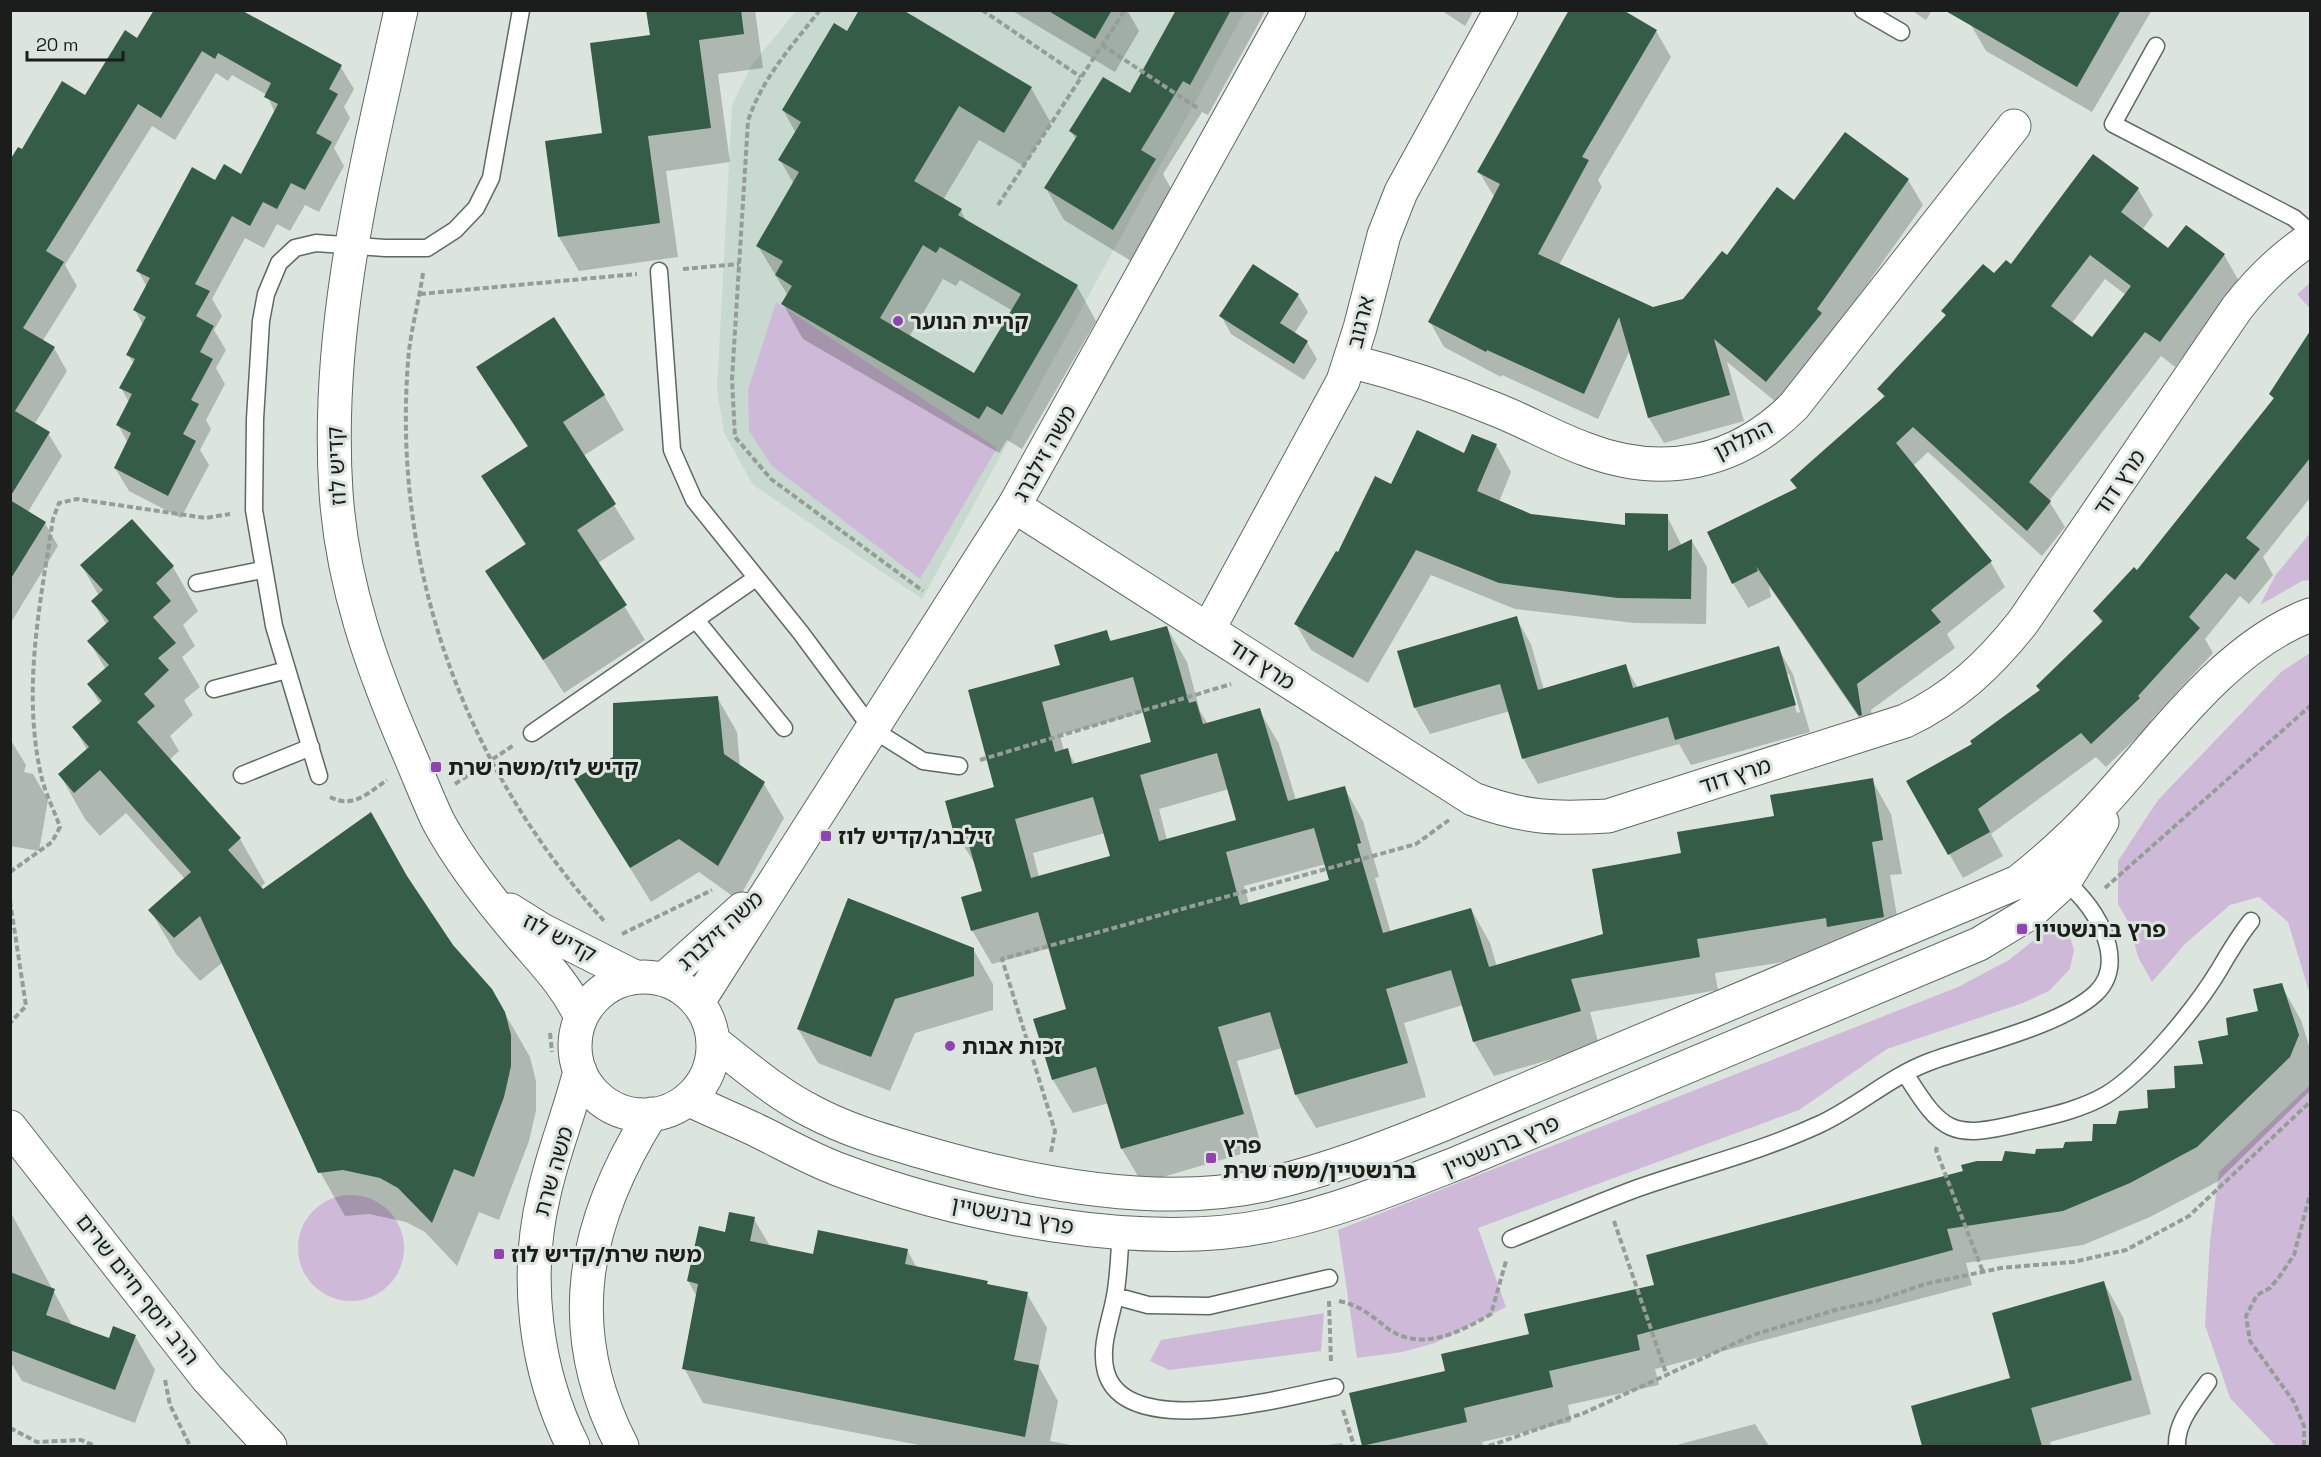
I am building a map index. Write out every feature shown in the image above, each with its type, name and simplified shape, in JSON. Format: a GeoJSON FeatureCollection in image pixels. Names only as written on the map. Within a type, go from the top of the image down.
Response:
{"type":"FeatureCollection","features":[{"type":"Feature","properties":{"kind":"street","name":"קדיש לוז"},"geometry":{"type":"LineString","coordinates":[[401,10],[341,307],[333,435],[341,540],[356,610],[376,676],[439,822],[487,896],[558,978],[572,997],[581,1017]]}},
{"type":"Feature","properties":{"kind":"street","name":"משה זילברג"},"geometry":{"type":"LineString","coordinates":[[698,1002],[1014,506],[1289,10]]}},
{"type":"Feature","properties":{"kind":"street","name":"ארגוב"},"geometry":{"type":"LineString","coordinates":[[1208,630],[1314,436],[1350,360],[1384,235],[1401,192],[1501,10]]}},
{"type":"Feature","properties":{"kind":"street","name":"התלתן"},"geometry":{"type":"LineString","coordinates":[[1350,360],[1446,389],[1585,449],[1637,464],[1677,464],[1718,455],[1772,428],[1794,406],[2014,126]]}},
{"type":"Feature","properties":{"kind":"street","name":"מרץ דוד"},"geometry":{"type":"LineString","coordinates":[[1014,506],[1473,799],[1512,813],[1557,819],[1608,816],[1905,721],[1936,706],[1966,683],[2004,645],[2237,308],[2255,285],[2284,256],[2310,239]]}},
{"type":"Feature","properties":{"kind":"street","name":"פרץ ברנשטיין"},"geometry":{"type":"LineString","coordinates":[[688,1099],[839,1170],[930,1199],[1062,1226],[1121,1232],[1197,1234],[1270,1226],[1387,1191],[1979,945],[2030,914],[2063,884],[2147,752],[2192,702],[2268,636],[2310,615]]}},
{"type":"Feature","properties":{"kind":"street","name":"משה זילברג"},"geometry":{"type":"LineString","coordinates":[[650,978],[776,882]]}},
{"type":"Feature","properties":{"kind":"street","name":"פרץ ברנשטיין"},"geometry":{"type":"LineString","coordinates":[[713,1041],[777,1091],[811,1112],[854,1132],[951,1161],[1045,1182],[1124,1191],[1195,1193],[1262,1185],[1319,1170],[1373,1152],[1951,912],[2018,882],[2063,884]]}},
{"type":"Feature","properties":{"kind":"street","name":"קדיש לוז"},"geometry":{"type":"LineString","coordinates":[[487,896],[542,930],[605,945],[650,978]]}},
{"type":"Feature","properties":{"kind":"street"},"geometry":{"type":"LineString","coordinates":[[650,978],[682,987],[698,1002],[709,1021],[713,1041],[708,1072],[688,1099],[676,1107],[651,1114],[624,1112],[613,1107],[566,1068],[575,1045],[581,1017],[589,1003],[604,989],[650,978]]}},
{"type":"Feature","properties":{"kind":"street","name":"משה שרת"},"geometry":{"type":"LineString","coordinates":[[566,1068],[533,1249],[537,1330],[547,1377],[573,1446]]}},
{"type":"Feature","properties":{"kind":"street"},"geometry":{"type":"LineString","coordinates":[[622,1446],[608,1419],[593,1368],[585,1297],[597,1227],[614,1180],[651,1114]]}},
{"type":"Feature","properties":{"kind":"street","name":"הרב יוסף חיים שרים"},"geometry":{"type":"LineString","coordinates":[[10,1127],[207,1378],[270,1446]]}},
{"type":"Feature","properties":{"kind":"lane"},"geometry":{"type":"LineString","coordinates":[[319,776],[287,670],[262,570],[254,510],[255,419],[261,321],[267,294],[279,263],[295,248],[316,243],[427,248],[456,230],[476,208],[491,178],[521,10]]}},
{"type":"Feature","properties":{"kind":"lane"},"geometry":{"type":"LineString","coordinates":[[1863,10],[1901,32]]}},
{"type":"Feature","properties":{"kind":"lane"},"geometry":{"type":"LineString","coordinates":[[2156,46],[2113,124],[2294,218],[2310,232]]}},
{"type":"Feature","properties":{"kind":"lane"},"geometry":{"type":"LineString","coordinates":[[659,271],[672,450],[694,500],[872,729],[923,761],[959,766]]}},
{"type":"Feature","properties":{"kind":"lane"},"geometry":{"type":"LineString","coordinates":[[197,583],[262,570]]}},
{"type":"Feature","properties":{"kind":"lane"},"geometry":{"type":"LineString","coordinates":[[532,733],[756,578]]}},
{"type":"Feature","properties":{"kind":"lane"},"geometry":{"type":"LineString","coordinates":[[696,620],[784,728]]}},
{"type":"Feature","properties":{"kind":"lane"},"geometry":{"type":"LineString","coordinates":[[214,689],[287,670]]}},
{"type":"Feature","properties":{"kind":"lane"},"geometry":{"type":"LineString","coordinates":[[242,775],[311,747]]}},
{"type":"Feature","properties":{"kind":"lane"},"geometry":{"type":"LineString","coordinates":[[1511,1239],[1606,1201],[1736,1157],[1819,1125],[1927,1063],[1969,1050],[2073,1010],[2097,992],[2105,975],[2110,955],[2104,932],[2095,913],[2063,884]]}},
{"type":"Feature","properties":{"kind":"lane"},"geometry":{"type":"LineString","coordinates":[[1906,1075],[1934,1118],[1948,1127],[1969,1131],[2006,1126],[2072,1111],[2107,1094],[2137,1070],[2173,1030],[2218,971],[2232,945],[2251,921]]}},
{"type":"Feature","properties":{"kind":"lane"},"geometry":{"type":"LineString","coordinates":[[1121,1232],[1115,1296],[1107,1325],[1104,1354],[1106,1373],[1119,1392],[1137,1402],[1194,1412],[1238,1408],[1335,1387]]}},
{"type":"Feature","properties":{"kind":"lane"},"geometry":{"type":"LineString","coordinates":[[1115,1296],[1148,1305],[1209,1306],[1329,1278]]}},
{"type":"Feature","properties":{"kind":"lane"},"geometry":{"type":"LineString","coordinates":[[2177,1446],[2177,1433],[2190,1407],[2208,1383]]}},
{"type":"Feature","properties":{"kind":"path"},"geometry":{"type":"LineString","coordinates":[[820,10],[773,69],[755,97],[748,121],[732,380],[735,437],[771,479],[948,609]]}},
{"type":"Feature","properties":{"kind":"path"},"geometry":{"type":"LineString","coordinates":[[982,10],[1081,76]]}},
{"type":"Feature","properties":{"kind":"path"},"geometry":{"type":"LineString","coordinates":[[998,205],[1125,10]]}},
{"type":"Feature","properties":{"kind":"path"},"geometry":{"type":"LineString","coordinates":[[1102,45],[1225,126]]}},
{"type":"Feature","properties":{"kind":"path"},"geometry":{"type":"LineString","coordinates":[[427,248],[408,360],[406,421],[408,488],[417,551],[435,629],[469,715],[536,838],[605,945],[631,928],[721,885]]}},
{"type":"Feature","properties":{"kind":"path"},"geometry":{"type":"LineString","coordinates":[[420,294],[739,264]]}},
{"type":"Feature","properties":{"kind":"path"},"geometry":{"type":"LineString","coordinates":[[10,872],[52,842],[60,827],[42,778],[34,735],[33,648],[53,519],[59,503],[77,500],[206,518],[254,510]]}},
{"type":"Feature","properties":{"kind":"path"},"geometry":{"type":"LineString","coordinates":[[959,766],[1273,671]]}},
{"type":"Feature","properties":{"kind":"path"},"geometry":{"type":"LineString","coordinates":[[2063,884],[2310,706]]}},
{"type":"Feature","properties":{"kind":"path"},"geometry":{"type":"LineString","coordinates":[[429,800],[532,733]]}},
{"type":"Feature","properties":{"kind":"path"},"geometry":{"type":"LineString","coordinates":[[319,776],[328,796],[341,803],[356,801],[413,763]]}},
{"type":"Feature","properties":{"kind":"path"},"geometry":{"type":"LineString","coordinates":[[1045,1182],[1055,1131],[1002,959],[1416,844],[1442,826],[1473,799]]}},
{"type":"Feature","properties":{"kind":"path"},"geometry":{"type":"LineString","coordinates":[[10,901],[26,1006],[10,1023]]}},
{"type":"Feature","properties":{"kind":"path"},"geometry":{"type":"LineString","coordinates":[[548,1023],[566,1068]]}},
{"type":"Feature","properties":{"kind":"path"},"geometry":{"type":"LineString","coordinates":[[1490,1446],[1584,1413],[1752,1335],[1835,1310],[1876,1301],[1925,1284],[1983,1272],[2073,1262],[2126,1250],[2189,1216],[2310,1102]]}},
{"type":"Feature","properties":{"kind":"path"},"geometry":{"type":"LineString","coordinates":[[1948,1127],[1936,1150],[1983,1272]]}},
{"type":"Feature","properties":{"kind":"path"},"geometry":{"type":"LineString","coordinates":[[2304,1446],[2304,1426],[2294,1402],[2250,1341],[2246,1316],[2257,1294],[2270,1288],[2294,1255],[2310,1194]]}},
{"type":"Feature","properties":{"kind":"path"},"geometry":{"type":"LineString","coordinates":[[1606,1201],[1667,1376]]}},
{"type":"Feature","properties":{"kind":"path"},"geometry":{"type":"LineString","coordinates":[[1354,1446],[1331,1377],[1329,1299],[1354,1304],[1389,1330],[1410,1339],[1432,1340],[1461,1332],[1491,1314],[1511,1239]]}},
{"type":"Feature","properties":{"kind":"path"},"geometry":{"type":"LineString","coordinates":[[10,1428],[37,1442],[81,1440],[95,1446]]}},
{"type":"Feature","properties":{"kind":"shaded area","name":"קריית הנוער"},"geometry":{"type":"Polygon","coordinates":[[[796,11],[1245,11],[922,599],[753,485],[724,433],[717,389],[732,105],[751,66],[796,11]]]}},
{"type":"Feature","properties":{"kind":"shaded area"},"geometry":{"type":"Polygon","coordinates":[[[2310,283],[2310,309],[2297,294],[2310,283]]]}},
{"type":"Feature","properties":{"kind":"shaded area"},"geometry":{"type":"Polygon","coordinates":[[[776,302],[997,448],[920,579],[772,466],[749,431],[748,390],[776,302]]]}},
{"type":"Feature","properties":{"kind":"shaded area"},"geometry":{"type":"Polygon","coordinates":[[[2310,533],[2310,580],[2302,581],[2260,605],[2275,576],[2310,533]]]}},
{"type":"Feature","properties":{"kind":"shaded area"},"geometry":{"type":"Polygon","coordinates":[[[2310,653],[2310,995],[2288,922],[2259,897],[2230,905],[2186,943],[2152,982],[2138,957],[2130,925],[2118,904],[2118,861],[2158,800],[2281,672],[2310,653]]]}},
{"type":"Feature","properties":{"kind":"shaded area"},"geometry":{"type":"Polygon","coordinates":[[[2053,925],[2069,934],[2074,950],[2070,969],[2049,991],[2023,1003],[1887,1049],[1799,1110],[1478,1228],[1506,1307],[1435,1343],[1403,1352],[1357,1358],[1338,1230],[1958,987],[2009,960],[2053,925]]]}},
{"type":"Feature","properties":{"kind":"shaded area"},"geometry":{"type":"Polygon","coordinates":[[[2310,1085],[2310,1446],[2276,1446],[2230,1398],[2205,1325],[2210,1241],[2219,1172],[2310,1085]]]}},
{"type":"Feature","properties":{"kind":"shaded area"},"geometry":{"type":"Polygon","coordinates":[[[351,1195],[371,1199],[389,1210],[400,1228],[404,1248],[400,1268],[389,1286],[371,1297],[351,1301],[331,1297],[313,1286],[302,1268],[298,1248],[302,1228],[313,1210],[331,1199],[351,1195]]]}},
{"type":"Feature","properties":{"kind":"shaded area"},"geometry":{"type":"Polygon","coordinates":[[[1324,1313],[1321,1351],[1169,1370],[1150,1361],[1161,1340],[1324,1313]]]}},
{"type":"Feature","properties":{"kind":"building"},"geometry":{"type":"Polygon","coordinates":[[[154,10],[241,10],[342,65],[329,89],[338,94],[316,133],[332,142],[305,190],[291,183],[277,209],[263,202],[250,226],[232,216],[195,284],[210,291],[196,316],[214,326],[200,352],[213,359],[191,400],[199,404],[183,434],[196,441],[168,496],[114,468],[131,433],[116,425],[132,394],[119,388],[135,359],[126,355],[146,317],[133,310],[150,278],[136,271],[192,167],[215,180],[224,164],[241,174],[278,104],[264,97],[271,83],[218,53],[215,59],[202,51],[161,118],[138,104],[46,251],[64,262],[23,328],[55,347],[15,411],[50,432],[10,497],[10,160],[18,147],[22,149],[62,81],[85,95],[125,30],[137,38],[154,10]]]}},
{"type":"Feature","properties":{"kind":"building"},"geometry":{"type":"Polygon","coordinates":[[[646,10],[741,10],[744,34],[699,40],[711,128],[648,136],[660,223],[558,237],[545,141],[602,133],[590,43],[650,35],[646,10]]]}},
{"type":"Feature","properties":{"kind":"building"},"geometry":{"type":"Polygon","coordinates":[[[859,10],[903,10],[1032,87],[1004,133],[959,106],[914,181],[962,209],[958,215],[1078,285],[1002,415],[987,406],[979,419],[781,304],[792,286],[775,275],[783,261],[756,246],[799,172],[778,160],[801,122],[782,110],[834,23],[847,31],[859,10]],[[923,245],[880,318],[974,373],[1021,294],[940,247],[936,253],[923,245]]]}},
{"type":"Feature","properties":{"kind":"building"},"geometry":{"type":"Polygon","coordinates":[[[1047,10],[1112,10],[1095,39],[1047,10]]]}},
{"type":"Feature","properties":{"kind":"building"},"geometry":{"type":"Polygon","coordinates":[[[1176,10],[1231,10],[1190,85],[1183,81],[1141,150],[1156,159],[1113,230],[1044,188],[1077,136],[1069,131],[1103,77],[1130,93],[1176,10]]]}},
{"type":"Feature","properties":{"kind":"building"},"geometry":{"type":"Polygon","coordinates":[[[1569,10],[1623,10],[1657,30],[1582,157],[1589,160],[1538,254],[1653,307],[1683,299],[1722,251],[1727,255],[1777,187],[1794,200],[1845,132],[1909,179],[1817,309],[1822,313],[1766,382],[1714,339],[1730,395],[1648,418],[1619,317],[1584,394],[1487,350],[1486,352],[1428,322],[1500,184],[1477,172],[1569,10]]]}},
{"type":"Feature","properties":{"kind":"building"},"geometry":{"type":"Polygon","coordinates":[[[1944,10],[2121,10],[2077,87],[1944,10]]]}},
{"type":"Feature","properties":{"kind":"building"},"geometry":{"type":"Polygon","coordinates":[[[2093,154],[2139,188],[2121,212],[2168,248],[2186,225],[2225,254],[2160,342],[2145,332],[2029,482],[2051,501],[2027,531],[1913,427],[1896,443],[1992,561],[1931,610],[1941,622],[1857,684],[1862,715],[1859,716],[1756,566],[1758,571],[1732,584],[1707,532],[1797,488],[1790,480],[1885,396],[1877,389],[1946,315],[1941,311],[1983,264],[1994,273],[2006,260],[2011,264],[2093,154]],[[2090,255],[2051,306],[2092,337],[2131,286],[2090,255]]]}},
{"type":"Feature","properties":{"kind":"building"},"geometry":{"type":"Polygon","coordinates":[[[1253,264],[1299,294],[1280,323],[1308,341],[1294,364],[1219,316],[1253,264]]]}},
{"type":"Feature","properties":{"kind":"building"},"geometry":{"type":"Polygon","coordinates":[[[554,317],[605,395],[563,422],[616,504],[577,530],[627,605],[543,660],[485,571],[526,544],[481,476],[528,446],[476,367],[554,317]]]}},
{"type":"Feature","properties":{"kind":"building"},"geometry":{"type":"Polygon","coordinates":[[[2310,331],[2310,458],[2246,538],[2260,549],[2235,580],[2226,573],[2189,617],[2200,628],[2138,696],[2140,698],[2091,744],[2081,733],[1978,809],[1990,832],[1948,855],[1906,781],[1972,744],[1970,741],[2040,690],[2036,686],[2103,621],[2093,611],[2134,567],[2137,570],[2274,398],[2269,394],[2310,331]]]}},
{"type":"Feature","properties":{"kind":"building"},"geometry":{"type":"Polygon","coordinates":[[[1417,430],[1464,453],[1472,434],[1497,444],[1477,491],[1531,514],[1625,525],[1625,513],[1668,514],[1668,551],[1692,539],[1691,599],[1618,598],[1499,583],[1416,550],[1353,658],[1294,624],[1336,551],[1338,552],[1375,476],[1391,484],[1417,430]]]}},
{"type":"Feature","properties":{"kind":"building"},"geometry":{"type":"Polygon","coordinates":[[[10,500],[46,522],[10,580],[10,500]]]}},
{"type":"Feature","properties":{"kind":"building"},"geometry":{"type":"Polygon","coordinates":[[[132,519],[174,566],[156,583],[171,601],[153,617],[176,643],[158,658],[169,670],[144,694],[155,706],[137,722],[241,838],[228,850],[263,889],[371,812],[407,876],[453,945],[492,989],[505,1012],[511,1035],[511,1066],[504,1097],[474,1177],[454,1169],[432,1223],[398,1188],[380,1178],[343,1170],[318,1173],[200,916],[174,938],[148,910],[191,872],[100,770],[74,793],[58,774],[89,747],[72,727],[102,701],[87,684],[109,665],[87,641],[109,621],[91,601],[103,590],[80,565],[132,519]]]}},
{"type":"Feature","properties":{"kind":"building"},"geometry":{"type":"Polygon","coordinates":[[[1517,616],[1538,690],[1626,664],[1633,688],[1779,646],[1796,705],[1675,740],[1668,717],[1522,759],[1500,684],[1414,708],[1397,651],[1517,616]]]}},
{"type":"Feature","properties":{"kind":"building"},"geometry":{"type":"Polygon","coordinates":[[[1167,626],[1189,703],[1196,701],[1203,724],[1260,708],[1288,801],[1345,786],[1361,843],[1357,844],[1383,933],[1471,908],[1489,967],[1603,934],[1592,869],[1681,853],[1677,832],[1774,816],[1770,795],[1873,778],[1883,840],[1872,842],[1884,917],[1827,927],[1826,918],[1697,939],[1700,957],[1571,979],[1581,1011],[1473,1042],[1451,970],[1386,989],[1408,1063],[1295,1095],[1270,1012],[1218,1027],[1244,1114],[1121,1149],[1096,1067],[1052,1080],[1033,1019],[1066,1009],[1038,912],[971,931],[961,897],[982,891],[965,831],[954,834],[945,801],[994,787],[968,690],[1060,665],[1054,645],[1107,630],[1110,641],[1167,626]],[[1133,677],[1042,702],[1055,752],[1068,748],[1072,764],[1151,742],[1133,677]],[[1217,753],[1140,775],[1159,841],[1236,820],[1217,753]],[[1093,797],[1015,819],[1031,878],[1110,856],[1093,797]],[[1314,828],[1226,852],[1240,905],[1329,880],[1314,828]]]}},
{"type":"Feature","properties":{"kind":"building"},"geometry":{"type":"Polygon","coordinates":[[[718,696],[724,754],[765,782],[718,866],[679,839],[630,868],[574,779],[613,757],[613,703],[718,696]]]}},
{"type":"Feature","properties":{"kind":"building"},"geometry":{"type":"Polygon","coordinates":[[[848,898],[974,948],[974,976],[895,999],[871,1057],[797,1029],[848,898]]]}},
{"type":"Feature","properties":{"kind":"building"},"geometry":{"type":"Polygon","coordinates":[[[2282,983],[2299,1035],[2290,1057],[2197,1147],[2130,1183],[2063,1211],[1947,1229],[1953,1250],[1637,1335],[1640,1350],[1549,1371],[1553,1387],[1464,1408],[1467,1422],[1362,1446],[1349,1393],[1445,1371],[1441,1354],[1529,1334],[1524,1314],[1654,1285],[1646,1255],[1963,1171],[1961,1165],[1977,1161],[2002,1161],[2005,1151],[2035,1154],[2036,1149],[2063,1148],[2065,1142],[2092,1141],[2093,1124],[2116,1124],[2119,1111],[2148,1108],[2147,1090],[2175,1088],[2174,1066],[2203,1064],[2198,1041],[2228,1035],[2226,1018],[2258,1011],[2253,989],[2282,983]]]}},
{"type":"Feature","properties":{"kind":"building"},"geometry":{"type":"Polygon","coordinates":[[[729,1212],[755,1217],[750,1241],[813,1254],[818,1230],[908,1249],[905,1264],[988,1281],[987,1284],[1028,1292],[1014,1360],[1039,1365],[1025,1437],[682,1369],[698,1284],[687,1281],[699,1226],[725,1232],[729,1212]]]}},
{"type":"Feature","properties":{"kind":"building"},"geometry":{"type":"Polygon","coordinates":[[[10,1272],[55,1289],[46,1315],[109,1338],[113,1326],[136,1335],[115,1390],[10,1350],[10,1272]]]}},
{"type":"Feature","properties":{"kind":"building"},"geometry":{"type":"Polygon","coordinates":[[[2104,1281],[2132,1380],[2031,1408],[2042,1446],[1922,1446],[1911,1406],[2010,1378],[1992,1313],[2104,1281]]]}},
{"type":"Feature","properties":{"kind":"place","name":"קריית הנוער"},"geometry":{"type":"Point","coordinates":[898,321]}},
{"type":"Feature","properties":{"kind":"place","name":"קדיש לוז/משה שרת"},"geometry":{"type":"Point","coordinates":[436,767]}},
{"type":"Feature","properties":{"kind":"place","name":"זילברג/קדיש לוז"},"geometry":{"type":"Point","coordinates":[826,836]}},
{"type":"Feature","properties":{"kind":"place","name":"פרץ ברנשטיין"},"geometry":{"type":"Point","coordinates":[2022,929]}},
{"type":"Feature","properties":{"kind":"place","name":"זכות אבות"},"geometry":{"type":"Point","coordinates":[950,1046]}},
{"type":"Feature","properties":{"kind":"place","name":"פרץ ברנשטיין/משה שרת"},"geometry":{"type":"Point","coordinates":[1211,1158]}},
{"type":"Feature","properties":{"kind":"place","name":"משה שרת/קדיש לוז"},"geometry":{"type":"Point","coordinates":[499,1254]}}]}
